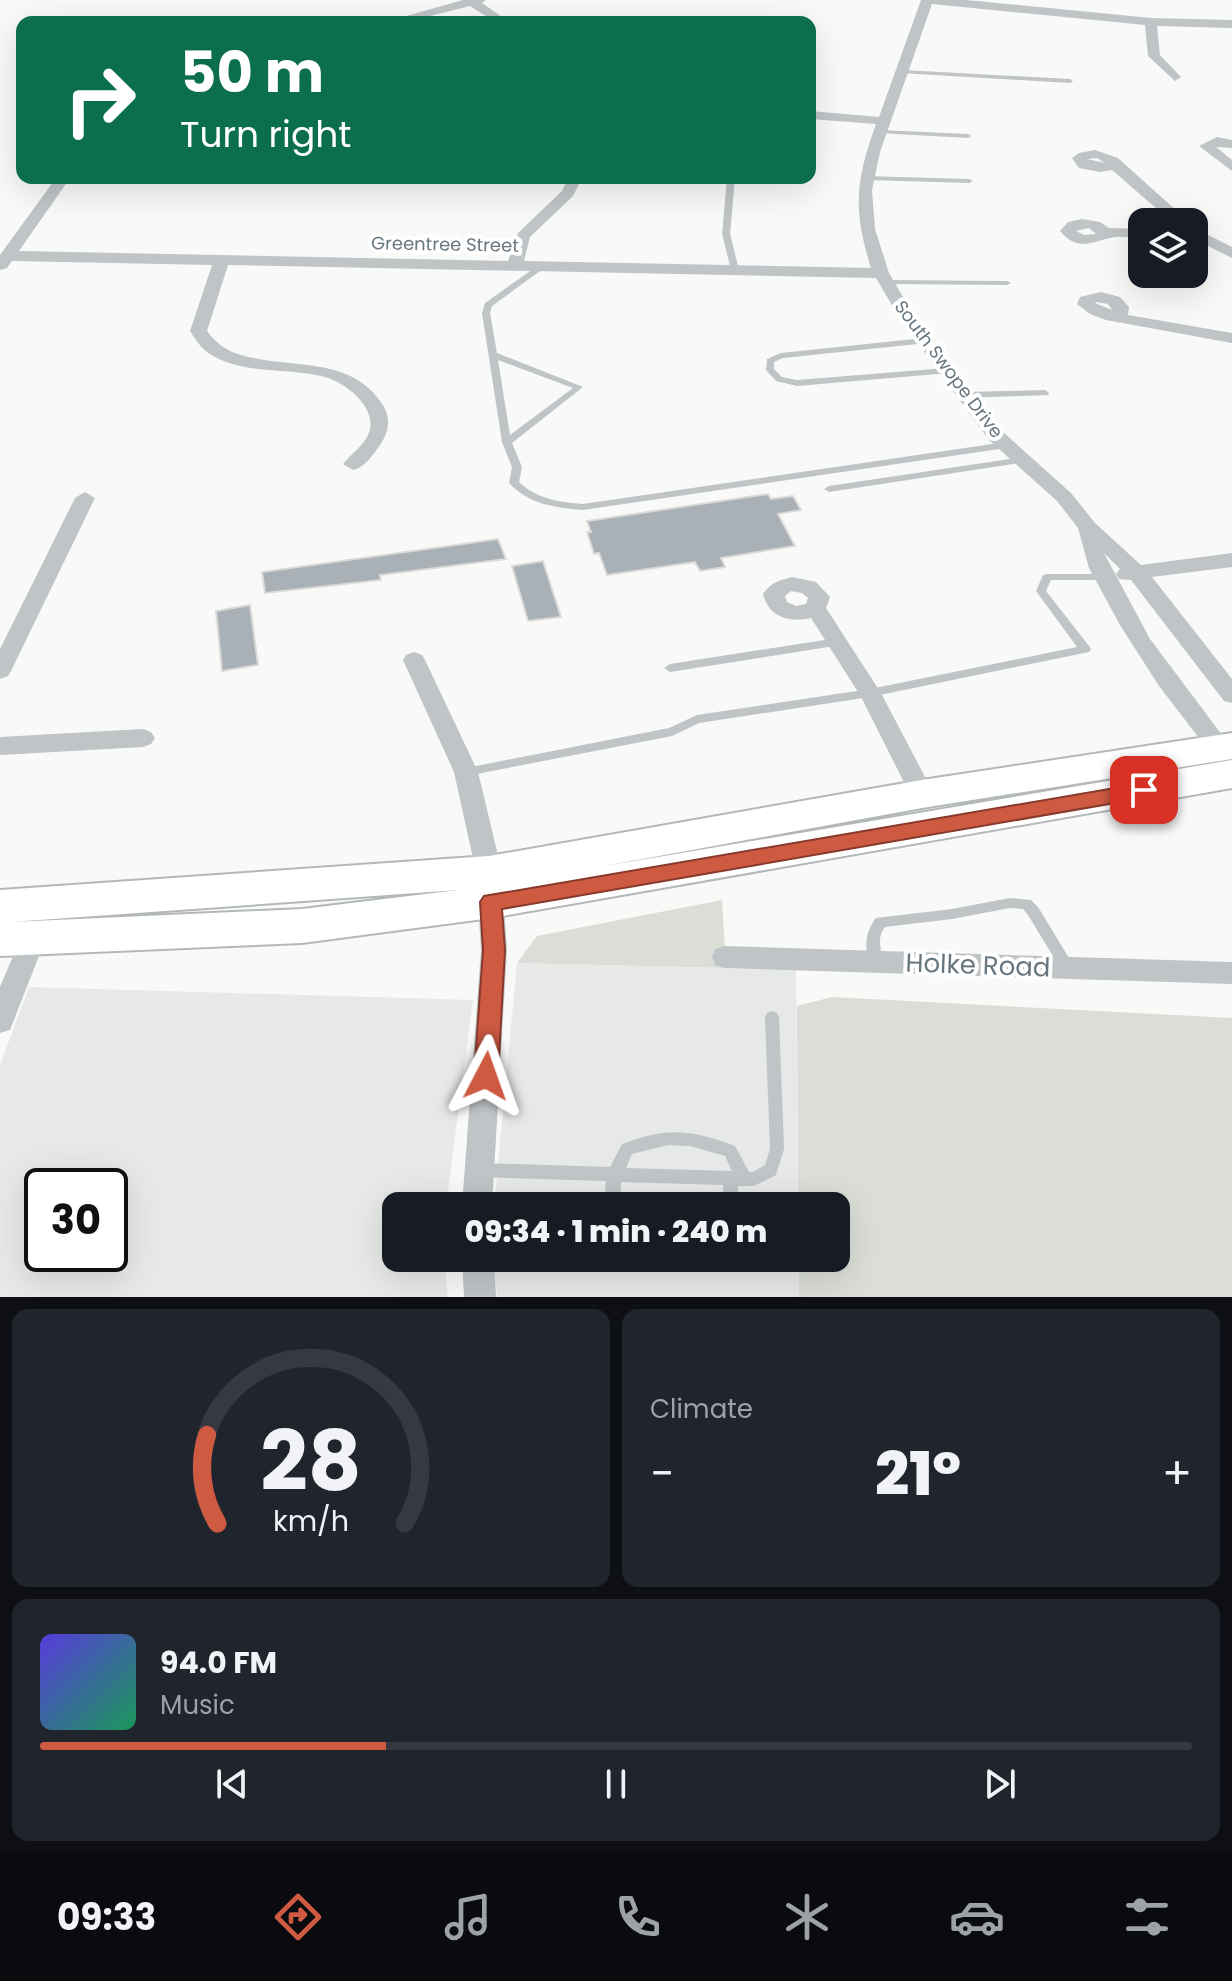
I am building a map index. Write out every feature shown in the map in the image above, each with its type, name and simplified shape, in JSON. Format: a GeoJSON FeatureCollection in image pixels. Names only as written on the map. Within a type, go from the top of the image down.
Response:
{"type":"FeatureCollection","features":[{"type":"Feature","properties":{"kind":"main road"},"geometry":{"type":"LineString","coordinates":[[17,939],[302,926],[922,794],[1228,757]]}},
{"type":"Feature","properties":{"kind":"main road"},"geometry":{"type":"LineString","coordinates":[[0,906],[490,887],[1228,757]]}},
{"type":"Feature","properties":{"kind":"street"},"geometry":{"type":"LineString","coordinates":[[929,0],[1151,22],[1232,24]]}},
{"type":"Feature","properties":{"kind":"street","name":"South Swope Drive"},"geometry":{"type":"LineString","coordinates":[[929,0],[882,127],[865,190],[867,229],[884,278],[924,341],[1006,445],[1064,497],[1088,527],[1137,573],[1232,695]]}},
{"type":"Feature","properties":{"kind":"street"},"geometry":{"type":"LineString","coordinates":[[414,16],[473,1],[494,16]]}},
{"type":"Feature","properties":{"kind":"street"},"geometry":{"type":"LineString","coordinates":[[1151,22],[1154,56],[1175,77]]}},
{"type":"Feature","properties":{"kind":"street"},"geometry":{"type":"LineString","coordinates":[[816,116],[882,127]]}},
{"type":"Feature","properties":{"kind":"street"},"geometry":{"type":"LineString","coordinates":[[1232,144],[1217,141],[1206,146],[1225,155],[1232,167]]}},
{"type":"Feature","properties":{"kind":"street"},"geometry":{"type":"LineString","coordinates":[[1113,161],[1165,208]]}},
{"type":"Feature","properties":{"kind":"street"},"geometry":{"type":"LineString","coordinates":[[4,261],[59,184]]}},
{"type":"Feature","properties":{"kind":"street"},"geometry":{"type":"LineString","coordinates":[[515,265],[523,236],[568,193],[572,184]]}},
{"type":"Feature","properties":{"kind":"street"},"geometry":{"type":"LineString","coordinates":[[1105,232],[1128,233]]}},
{"type":"Feature","properties":{"kind":"street"},"geometry":{"type":"LineString","coordinates":[[1208,241],[1232,253]]}},
{"type":"Feature","properties":{"kind":"street"},"geometry":{"type":"LineString","coordinates":[[222,260],[198,331],[202,339],[212,349],[228,357],[331,374],[357,388],[373,405],[380,426],[372,446],[353,464]]}},
{"type":"Feature","properties":{"kind":"street","name":"Greentree Street"},"geometry":{"type":"LineString","coordinates":[[4,261],[222,260],[515,265],[735,270],[884,278]]}},
{"type":"Feature","properties":{"kind":"street"},"geometry":{"type":"LineString","coordinates":[[1119,317],[1232,338]]}},
{"type":"Feature","properties":{"kind":"street"},"geometry":{"type":"LineString","coordinates":[[0,671],[85,498]]}},
{"type":"Feature","properties":{"kind":"street","name":"South Swope Drive"},"geometry":{"type":"LineString","coordinates":[[1088,527],[1090,548],[1101,577],[1146,651],[1228,757]]}},
{"type":"Feature","properties":{"kind":"street"},"geometry":{"type":"LineString","coordinates":[[1101,577],[1228,566]]}},
{"type":"Feature","properties":{"kind":"street"},"geometry":{"type":"LineString","coordinates":[[815,608],[870,693],[922,794]]}},
{"type":"Feature","properties":{"kind":"street"},"geometry":{"type":"LineString","coordinates":[[414,660],[466,772],[490,887],[494,950],[478,1192]]}},
{"type":"Feature","properties":{"kind":"street"},"geometry":{"type":"LineString","coordinates":[[0,746],[143,738]]}},
{"type":"Feature","properties":{"kind":"street"},"geometry":{"type":"LineString","coordinates":[[0,1021],[17,939]]}},
{"type":"Feature","properties":{"kind":"street","name":"Holke Road"},"geometry":{"type":"LineString","coordinates":[[725,957],[1232,973]]}},
{"type":"Feature","properties":{"kind":"street"},"geometry":{"type":"LineString","coordinates":[[479,1272],[480,1297]]}},
{"type":"Feature","properties":{"kind":"lane"},"geometry":{"type":"LineString","coordinates":[[903,72],[1070,81]]}},
{"type":"Feature","properties":{"kind":"lane"},"geometry":{"type":"LineString","coordinates":[[882,127],[968,136]]}},
{"type":"Feature","properties":{"kind":"lane"},"geometry":{"type":"LineString","coordinates":[[868,178],[969,181]]}},
{"type":"Feature","properties":{"kind":"lane"},"geometry":{"type":"LineString","coordinates":[[730,184],[726,234],[735,270]]}},
{"type":"Feature","properties":{"kind":"lane"},"geometry":{"type":"LineString","coordinates":[[543,266],[488,305],[507,442],[517,467],[514,483],[523,493],[557,505],[583,507],[1006,445]]}},
{"type":"Feature","properties":{"kind":"lane"},"geometry":{"type":"LineString","coordinates":[[884,278],[1007,283]]}},
{"type":"Feature","properties":{"kind":"lane"},"geometry":{"type":"LineString","coordinates":[[924,341],[781,356],[770,361],[770,370],[779,379],[797,383],[946,371]]}},
{"type":"Feature","properties":{"kind":"lane"},"geometry":{"type":"LineString","coordinates":[[493,355],[579,387],[507,442]]}},
{"type":"Feature","properties":{"kind":"lane"},"geometry":{"type":"LineString","coordinates":[[965,395],[1045,393]]}},
{"type":"Feature","properties":{"kind":"lane"},"geometry":{"type":"LineString","coordinates":[[829,489],[1023,460]]}},
{"type":"Feature","properties":{"kind":"lane"},"geometry":{"type":"LineString","coordinates":[[466,772],[672,732],[697,719],[870,693],[1085,649],[1041,591],[1047,577],[1101,577]]}},
{"type":"Feature","properties":{"kind":"lane"},"geometry":{"type":"LineString","coordinates":[[670,668],[837,642]]}},
{"type":"Feature","properties":{"kind":"lane"},"geometry":{"type":"LineString","coordinates":[[876,962],[870,941],[872,931],[881,922],[952,914],[1010,903],[1026,904],[1033,911],[1067,968]]}},
{"type":"Feature","properties":{"kind":"lane"},"geometry":{"type":"LineString","coordinates":[[479,1170],[754,1179],[771,1170],[777,1149],[772,1017]]}},
{"type":"Feature","properties":{"kind":"lane"},"geometry":{"type":"LineString","coordinates":[[613,1192],[614,1175],[627,1149],[659,1138],[676,1138],[697,1139],[730,1151],[737,1178],[734,1192]]}},
{"type":"Feature","properties":{"kind":"shaded area"},"geometry":{"type":"Polygon","coordinates":[[[722,900],[726,968],[517,963],[537,936],[722,900]]]}},
{"type":"Feature","properties":{"kind":"shaded area"},"geometry":{"type":"Polygon","coordinates":[[[517,963],[796,970],[798,1192],[495,1192],[517,963]]]}},
{"type":"Feature","properties":{"kind":"shaded area"},"geometry":{"type":"Polygon","coordinates":[[[29,987],[473,1000],[448,1192],[382,1192],[382,1272],[445,1272],[448,1297],[0,1297],[0,1065],[29,987]]]}},
{"type":"Feature","properties":{"kind":"shaded area"},"geometry":{"type":"Polygon","coordinates":[[[832,997],[1232,1018],[1232,1297],[799,1297],[798,1272],[850,1272],[850,1192],[798,1192],[797,1006],[832,997]]]}},
{"type":"Feature","properties":{"kind":"shaded area"},"geometry":{"type":"Polygon","coordinates":[[[495,1272],[798,1272],[799,1297],[497,1297],[495,1272]]]}},
{"type":"Feature","properties":{"kind":"building"},"geometry":{"type":"Polygon","coordinates":[[[768,494],[771,499],[793,496],[801,510],[778,514],[795,546],[721,558],[725,567],[700,571],[695,562],[607,575],[599,553],[594,554],[587,532],[591,532],[587,521],[768,494]]]}},
{"type":"Feature","properties":{"kind":"building"},"geometry":{"type":"Polygon","coordinates":[[[498,539],[506,559],[380,575],[381,580],[265,593],[262,572],[498,539]]]}},
{"type":"Feature","properties":{"kind":"building"},"geometry":{"type":"Polygon","coordinates":[[[543,561],[561,617],[528,621],[512,566],[543,561]]]}},
{"type":"Feature","properties":{"kind":"building"},"geometry":{"type":"Polygon","coordinates":[[[250,605],[258,665],[222,671],[216,611],[250,605]]]}},
{"type":"Feature","properties":{"kind":"route"},"geometry":{"type":"LineString","coordinates":[[486,1076],[494,950],[491,902],[1144,790]]}}]}
